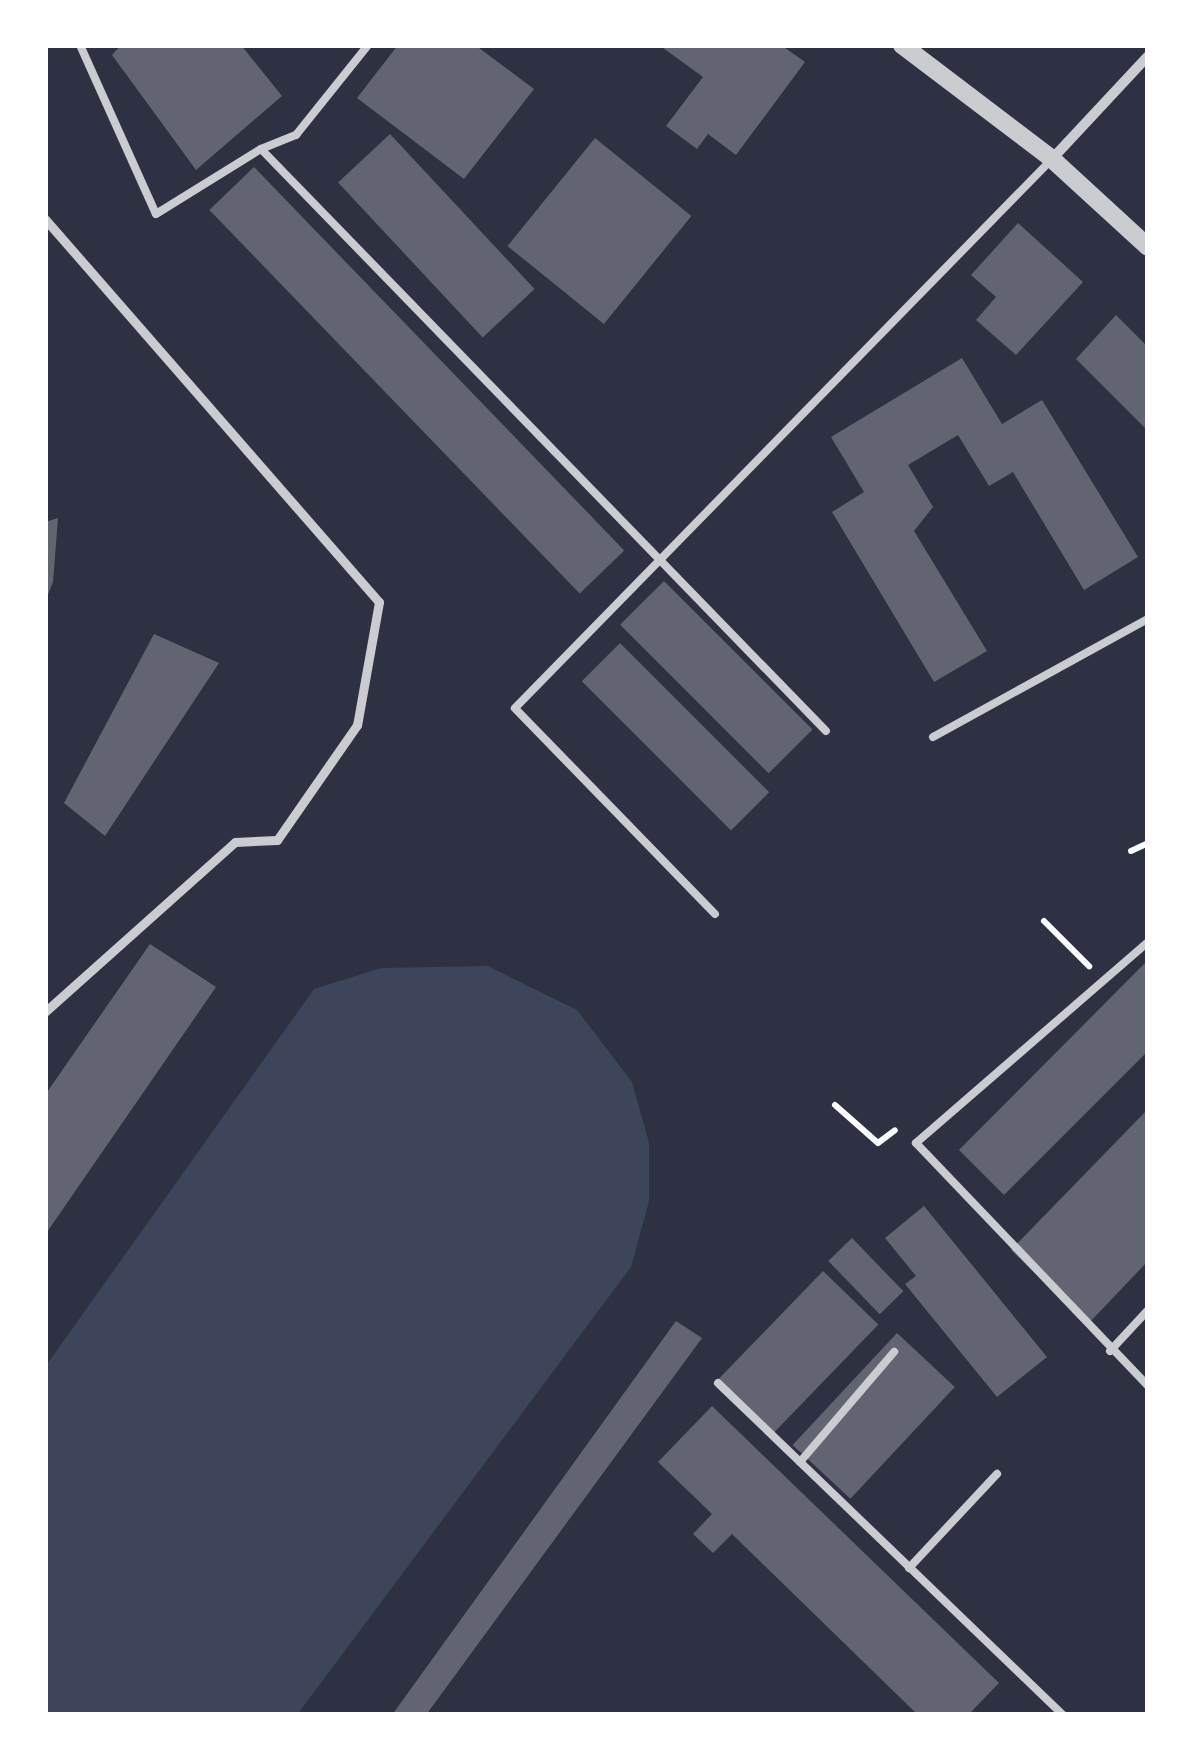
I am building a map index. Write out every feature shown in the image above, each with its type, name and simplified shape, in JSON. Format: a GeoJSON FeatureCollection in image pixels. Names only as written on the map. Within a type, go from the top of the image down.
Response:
{"type":"FeatureCollection","features":[{"type":"Feature","properties":{"kind":"street"},"geometry":{"type":"LineString","coordinates":[[902,45],[1052,159],[1148,247]]}},
{"type":"Feature","properties":{"kind":"street"},"geometry":{"type":"LineString","coordinates":[[1052,159],[1148,56]]}},
{"type":"Feature","properties":{"kind":"street"},"geometry":{"type":"LineString","coordinates":[[45,219],[379,602],[357,726],[278,840],[235,842],[45,1012]]}},
{"type":"Feature","properties":{"kind":"lane"},"geometry":{"type":"LineString","coordinates":[[80,45],[156,214],[262,149],[296,135],[368,45]]}},
{"type":"Feature","properties":{"kind":"lane"},"geometry":{"type":"LineString","coordinates":[[262,149],[826,732]]}},
{"type":"Feature","properties":{"kind":"lane"},"geometry":{"type":"LineString","coordinates":[[715,914],[515,708],[663,566],[1052,159]]}},
{"type":"Feature","properties":{"kind":"lane"},"geometry":{"type":"LineString","coordinates":[[932,737],[1148,619]]}},
{"type":"Feature","properties":{"kind":"lane"},"geometry":{"type":"LineString","coordinates":[[1148,942],[916,1143],[1110,1351],[1148,1386]]}},
{"type":"Feature","properties":{"kind":"lane"},"geometry":{"type":"LineString","coordinates":[[1110,1351],[1148,1310]]}},
{"type":"Feature","properties":{"kind":"lane"},"geometry":{"type":"LineString","coordinates":[[800,1462],[894,1352]]}},
{"type":"Feature","properties":{"kind":"lane"},"geometry":{"type":"LineString","coordinates":[[718,1383],[1062,1715]]}},
{"type":"Feature","properties":{"kind":"lane"},"geometry":{"type":"LineString","coordinates":[[910,1568],[997,1474]]}},
{"type":"Feature","properties":{"kind":"path"},"geometry":{"type":"LineString","coordinates":[[1131,852],[1148,843]]}},
{"type":"Feature","properties":{"kind":"path"},"geometry":{"type":"LineString","coordinates":[[1044,921],[1104,980]]}},
{"type":"Feature","properties":{"kind":"path"},"geometry":{"type":"LineString","coordinates":[[835,1105],[878,1144],[906,1122]]}},
{"type":"Feature","properties":{"kind":"shaded area"},"geometry":{"type":"Polygon","coordinates":[[[488,966],[577,1010],[632,1082],[649,1143],[649,1201],[631,1267],[297,1715],[45,1715],[45,1367],[314,989],[381,968],[488,966]]]}},
{"type":"Feature","properties":{"kind":"building"},"geometry":{"type":"Polygon","coordinates":[[[121,45],[241,45],[282,96],[196,170],[112,55],[121,45]]]}},
{"type":"Feature","properties":{"kind":"building"},"geometry":{"type":"Polygon","coordinates":[[[398,45],[475,45],[534,89],[464,179],[357,98],[398,45]]]}},
{"type":"Feature","properties":{"kind":"building"},"geometry":{"type":"Polygon","coordinates":[[[659,45],[781,45],[805,62],[736,155],[708,134],[697,149],[666,126],[703,77],[659,45]]]}},
{"type":"Feature","properties":{"kind":"building"},"geometry":{"type":"Polygon","coordinates":[[[390,134],[535,289],[483,337],[338,182],[390,134]]]}},
{"type":"Feature","properties":{"kind":"building"},"geometry":{"type":"Polygon","coordinates":[[[595,138],[691,216],[604,324],[508,246],[595,138]]]}},
{"type":"Feature","properties":{"kind":"building"},"geometry":{"type":"Polygon","coordinates":[[[254,167],[624,550],[580,593],[209,210],[254,167]]]}},
{"type":"Feature","properties":{"kind":"building"},"geometry":{"type":"Polygon","coordinates":[[[1018,223],[1083,282],[1016,355],[976,320],[996,297],[971,275],[1018,223]]]}},
{"type":"Feature","properties":{"kind":"building"},"geometry":{"type":"Polygon","coordinates":[[[1116,315],[1148,347],[1148,431],[1076,359],[1116,315]]]}},
{"type":"Feature","properties":{"kind":"building"},"geometry":{"type":"Polygon","coordinates":[[[962,358],[1002,424],[1042,400],[1138,557],[1084,590],[1013,472],[989,486],[958,435],[908,465],[933,507],[914,531],[987,651],[934,682],[832,512],[864,492],[831,437],[962,358]]]}},
{"type":"Feature","properties":{"kind":"building"},"geometry":{"type":"Polygon","coordinates":[[[58,518],[53,582],[45,602],[45,522],[58,518]]]}},
{"type":"Feature","properties":{"kind":"building"},"geometry":{"type":"Polygon","coordinates":[[[664,581],[812,729],[769,773],[620,625],[664,581]]]}},
{"type":"Feature","properties":{"kind":"building"},"geometry":{"type":"Polygon","coordinates":[[[154,634],[219,663],[105,836],[64,803],[154,634]]]}},
{"type":"Feature","properties":{"kind":"building"},"geometry":{"type":"Polygon","coordinates":[[[620,643],[769,792],[731,830],[582,681],[620,643]]]}},
{"type":"Feature","properties":{"kind":"building"},"geometry":{"type":"Polygon","coordinates":[[[150,944],[216,987],[45,1235],[45,1095],[150,944]]]}},
{"type":"Feature","properties":{"kind":"building"},"geometry":{"type":"Polygon","coordinates":[[[1148,960],[1148,1051],[1004,1195],[959,1150],[1148,960]]]}},
{"type":"Feature","properties":{"kind":"building"},"geometry":{"type":"Polygon","coordinates":[[[1148,1109],[1148,1261],[1088,1324],[1011,1250],[1148,1109]]]}},
{"type":"Feature","properties":{"kind":"building"},"geometry":{"type":"Polygon","coordinates":[[[924,1206],[1047,1357],[997,1397],[905,1284],[916,1276],[885,1238],[924,1206]]]}},
{"type":"Feature","properties":{"kind":"building"},"geometry":{"type":"Polygon","coordinates":[[[852,1238],[903,1291],[880,1314],[828,1261],[852,1238]]]}},
{"type":"Feature","properties":{"kind":"building"},"geometry":{"type":"Polygon","coordinates":[[[823,1271],[878,1324],[772,1435],[717,1381],[823,1271]]]}},
{"type":"Feature","properties":{"kind":"building"},"geometry":{"type":"Polygon","coordinates":[[[676,1321],[702,1338],[426,1715],[392,1715],[676,1321]]]}},
{"type":"Feature","properties":{"kind":"building"},"geometry":{"type":"Polygon","coordinates":[[[897,1333],[955,1387],[850,1499],[793,1445],[897,1333]]]}},
{"type":"Feature","properties":{"kind":"building"},"geometry":{"type":"Polygon","coordinates":[[[712,1406],[999,1683],[968,1715],[918,1715],[732,1534],[713,1553],[693,1534],[712,1514],[658,1462],[712,1406]]]}}]}
